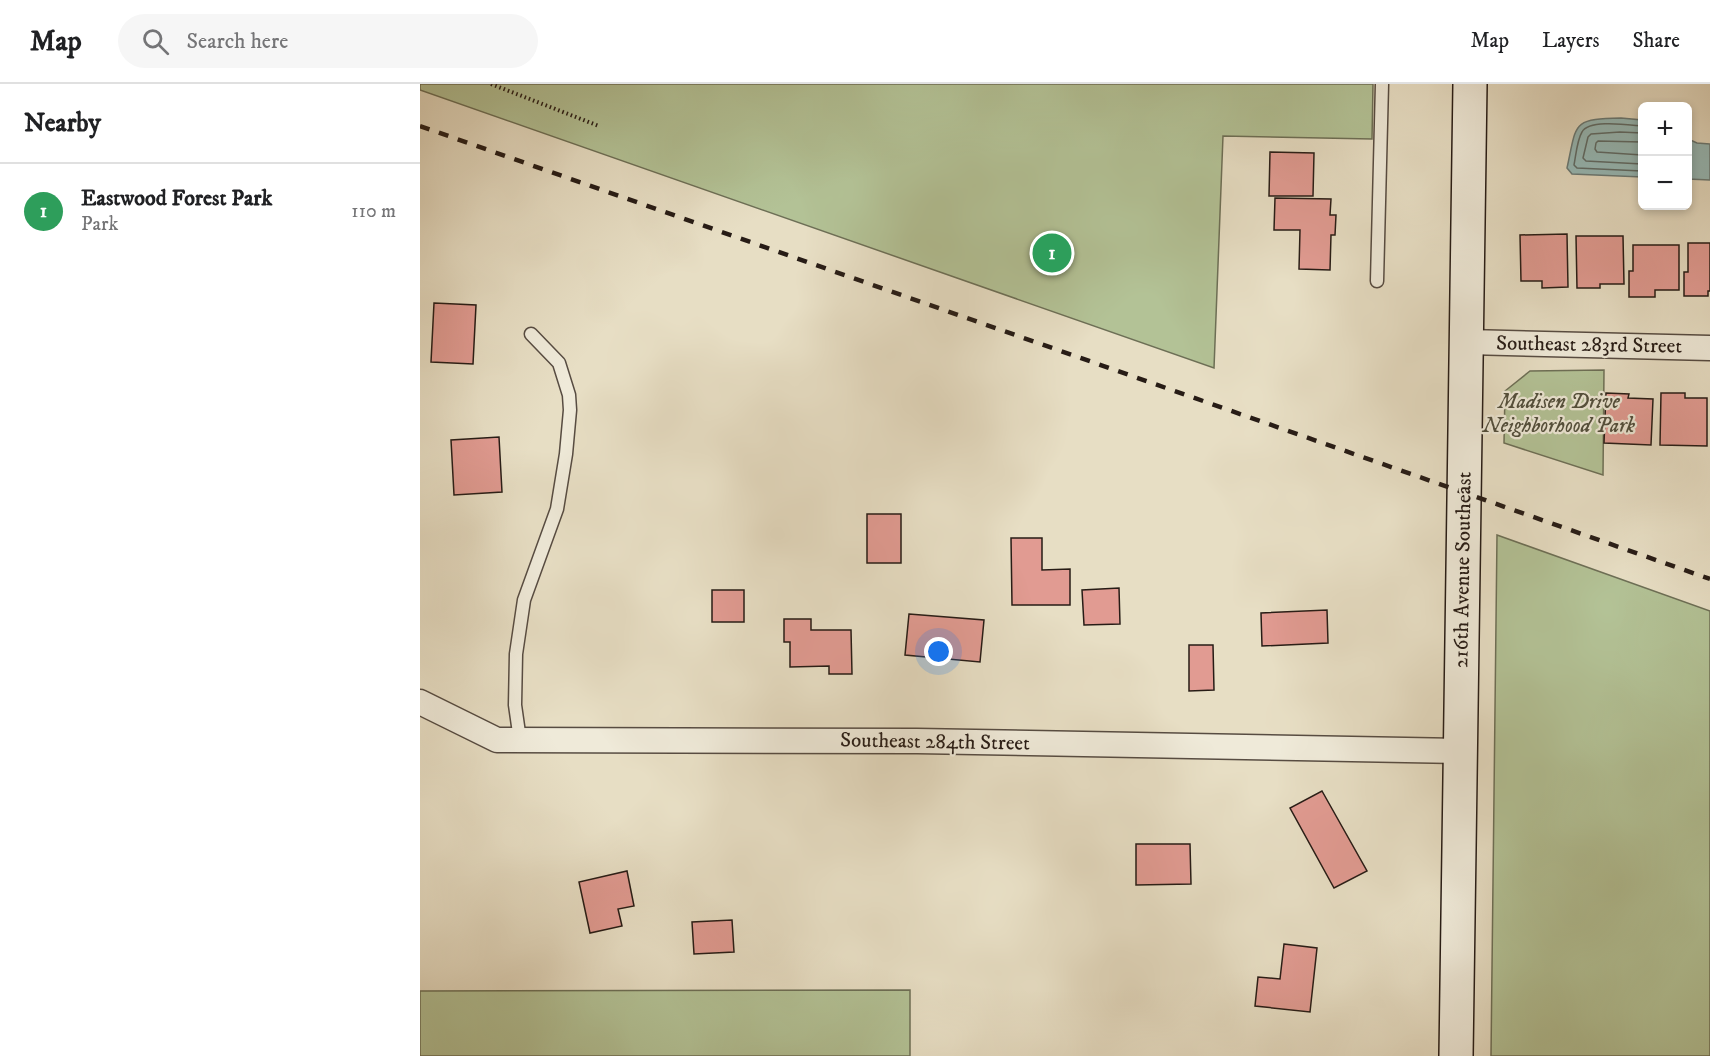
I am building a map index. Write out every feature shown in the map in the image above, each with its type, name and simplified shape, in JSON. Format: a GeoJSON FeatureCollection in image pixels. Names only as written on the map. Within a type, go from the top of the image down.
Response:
{"type":"FeatureCollection","features":[{"type":"Feature","properties":{"kind":"street","name":"216th Avenue Southeast"},"geometry":{"type":"LineString","coordinates":[[1456,1056],[1470,84]]}},
{"type":"Feature","properties":{"kind":"street","name":"Southeast 283rd Street"},"geometry":{"type":"LineString","coordinates":[[1467,342],[1710,348]]}},
{"type":"Feature","properties":{"kind":"street","name":"Southeast 284th Street"},"geometry":{"type":"LineString","coordinates":[[420,702],[497,740],[918,741],[1460,750]]}},
{"type":"Feature","properties":{"kind":"lane"},"geometry":{"type":"LineString","coordinates":[[1377,281],[1382,84]]}},
{"type":"Feature","properties":{"kind":"lane"},"geometry":{"type":"LineString","coordinates":[[520,740],[515,705],[516,654],[524,600],[556,509],[566,454],[570,410],[569,395],[559,363],[531,334]]}},
{"type":"Feature","properties":{"kind":"path"},"geometry":{"type":"LineString","coordinates":[[491,84],[599,126]]}},
{"type":"Feature","properties":{"kind":"green space"},"geometry":{"type":"Polygon","coordinates":[[[420,84],[1373,84],[1372,139],[1223,136],[1214,368],[420,90],[420,84]]]}},
{"type":"Feature","properties":{"kind":"green space","name":"Madisen Drive Neighborhood Park"},"geometry":{"type":"Polygon","coordinates":[[[1604,370],[1603,475],[1504,443],[1505,391],[1530,371],[1604,370]]]}},
{"type":"Feature","properties":{"kind":"green space"},"geometry":{"type":"Polygon","coordinates":[[[1497,535],[1710,611],[1710,1056],[1491,1056],[1497,535]]]}},
{"type":"Feature","properties":{"kind":"green space"},"geometry":{"type":"Polygon","coordinates":[[[910,990],[910,1056],[420,1056],[420,991],[910,990]]]}},
{"type":"Feature","properties":{"kind":"water"},"geometry":{"type":"Polygon","coordinates":[[[1605,119],[1638,120],[1638,177],[1572,174],[1567,168],[1575,133],[1579,126],[1585,122],[1605,119]]]}},
{"type":"Feature","properties":{"kind":"water"},"geometry":{"type":"Polygon","coordinates":[[[1692,141],[1710,144],[1710,180],[1692,179],[1692,141]]]}},
{"type":"Feature","properties":{"kind":"building"},"geometry":{"type":"Polygon","coordinates":[[[1270,152],[1314,153],[1313,196],[1269,196],[1270,152]]]}},
{"type":"Feature","properties":{"kind":"building"},"geometry":{"type":"Polygon","coordinates":[[[1275,198],[1331,199],[1330,215],[1336,215],[1335,235],[1331,235],[1330,270],[1299,269],[1300,230],[1274,230],[1275,198]]]}},
{"type":"Feature","properties":{"kind":"building"},"geometry":{"type":"Polygon","coordinates":[[[1567,234],[1568,287],[1542,288],[1542,281],[1521,281],[1520,235],[1567,234]]]}},
{"type":"Feature","properties":{"kind":"building"},"geometry":{"type":"Polygon","coordinates":[[[1576,236],[1623,236],[1624,284],[1600,284],[1600,288],[1577,288],[1576,236]]]}},
{"type":"Feature","properties":{"kind":"building"},"geometry":{"type":"Polygon","coordinates":[[[1688,243],[1710,243],[1710,291],[1708,291],[1708,296],[1684,296],[1684,272],[1688,272],[1688,243]]]}},
{"type":"Feature","properties":{"kind":"building"},"geometry":{"type":"Polygon","coordinates":[[[1633,245],[1679,245],[1679,290],[1655,290],[1655,297],[1629,297],[1629,271],[1633,271],[1633,245]]]}},
{"type":"Feature","properties":{"kind":"building"},"geometry":{"type":"Polygon","coordinates":[[[434,303],[476,305],[473,364],[431,362],[434,303]]]}},
{"type":"Feature","properties":{"kind":"building"},"geometry":{"type":"Polygon","coordinates":[[[1606,393],[1629,394],[1628,398],[1653,399],[1651,445],[1604,443],[1606,393]]]}},
{"type":"Feature","properties":{"kind":"building"},"geometry":{"type":"Polygon","coordinates":[[[1661,393],[1685,393],[1685,398],[1707,398],[1707,446],[1660,445],[1661,393]]]}},
{"type":"Feature","properties":{"kind":"building"},"geometry":{"type":"Polygon","coordinates":[[[499,437],[502,492],[454,495],[451,440],[499,437]]]}},
{"type":"Feature","properties":{"kind":"building"},"geometry":{"type":"Polygon","coordinates":[[[867,514],[901,514],[901,563],[867,563],[867,514]]]}},
{"type":"Feature","properties":{"kind":"building"},"geometry":{"type":"Polygon","coordinates":[[[1011,538],[1042,538],[1042,570],[1070,569],[1070,605],[1012,605],[1011,538]]]}},
{"type":"Feature","properties":{"kind":"building"},"geometry":{"type":"Polygon","coordinates":[[[1119,588],[1120,624],[1084,625],[1082,590],[1119,588]]]}},
{"type":"Feature","properties":{"kind":"building"},"geometry":{"type":"Polygon","coordinates":[[[712,590],[744,590],[744,622],[712,622],[712,590]]]}},
{"type":"Feature","properties":{"kind":"building"},"geometry":{"type":"Polygon","coordinates":[[[1327,610],[1328,643],[1262,646],[1261,613],[1327,610]]]}},
{"type":"Feature","properties":{"kind":"building"},"geometry":{"type":"Polygon","coordinates":[[[909,614],[984,620],[980,662],[905,655],[909,614]]]}},
{"type":"Feature","properties":{"kind":"building"},"geometry":{"type":"Polygon","coordinates":[[[784,619],[811,619],[811,630],[851,630],[852,674],[829,674],[829,666],[790,667],[790,642],[784,642],[784,619]]]}},
{"type":"Feature","properties":{"kind":"building"},"geometry":{"type":"Polygon","coordinates":[[[1189,645],[1213,645],[1214,690],[1189,691],[1189,645]]]}},
{"type":"Feature","properties":{"kind":"building"},"geometry":{"type":"Polygon","coordinates":[[[1322,791],[1367,871],[1334,888],[1290,808],[1322,791]]]}},
{"type":"Feature","properties":{"kind":"building"},"geometry":{"type":"Polygon","coordinates":[[[1136,844],[1190,844],[1191,884],[1136,885],[1136,844]]]}},
{"type":"Feature","properties":{"kind":"building"},"geometry":{"type":"Polygon","coordinates":[[[627,871],[634,906],[618,909],[622,926],[590,933],[579,882],[627,871]]]}},
{"type":"Feature","properties":{"kind":"building"},"geometry":{"type":"Polygon","coordinates":[[[732,920],[734,952],[694,954],[692,922],[732,920]]]}},
{"type":"Feature","properties":{"kind":"building"},"geometry":{"type":"Polygon","coordinates":[[[1284,944],[1317,948],[1310,1012],[1255,1006],[1258,977],[1280,979],[1284,944]]]}},
{"type":"Feature","properties":{"kind":"railway"},"geometry":{"type":"LineString","coordinates":[[420,126],[1710,579]]}},
{"type":"Feature","properties":{"kind":"place","name":"Eastwood Forest Park"},"geometry":{"type":"Point","coordinates":[1052,253]}}]}
